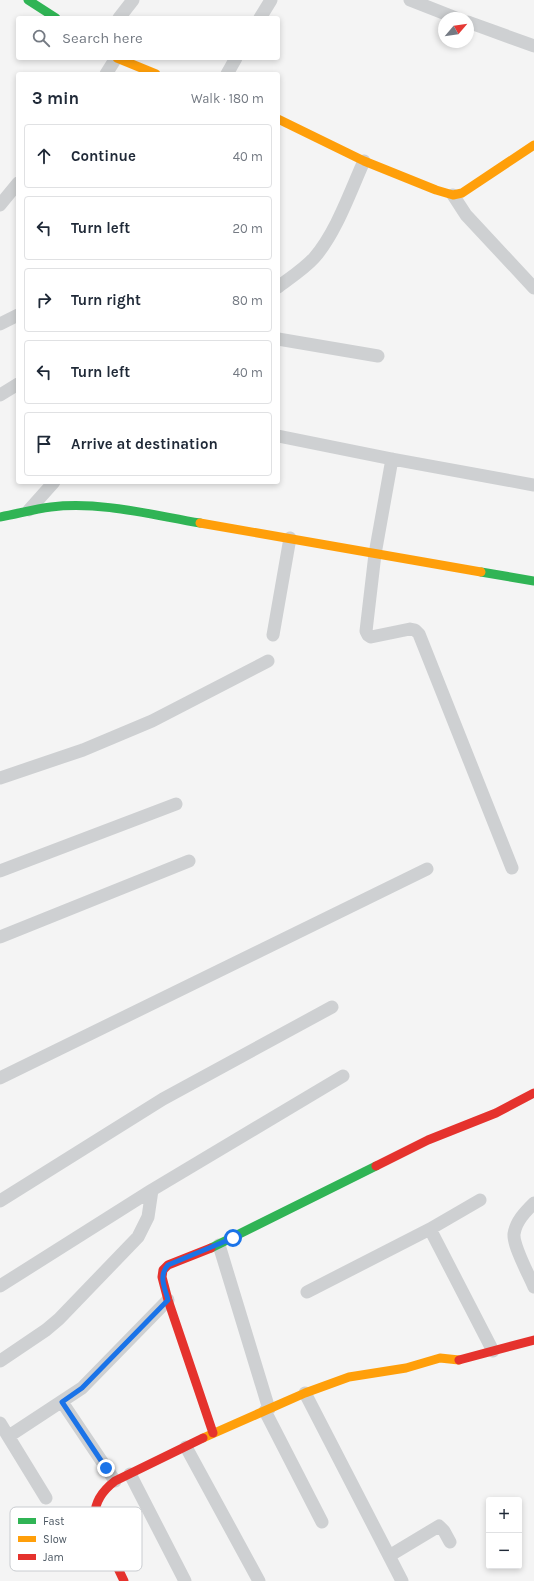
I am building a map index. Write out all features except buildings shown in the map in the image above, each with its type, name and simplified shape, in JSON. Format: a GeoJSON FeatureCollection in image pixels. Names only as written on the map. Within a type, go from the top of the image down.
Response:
{"type":"FeatureCollection","features":[{"type":"Feature","properties":{"kind":"street"},"geometry":{"type":"LineString","coordinates":[[28,0],[53,16]]}},
{"type":"Feature","properties":{"kind":"street"},"geometry":{"type":"LineString","coordinates":[[121,16],[133,0]]}},
{"type":"Feature","properties":{"kind":"street"},"geometry":{"type":"LineString","coordinates":[[261,16],[271,0]]}},
{"type":"Feature","properties":{"kind":"street"},"geometry":{"type":"LineString","coordinates":[[410,0],[441,12]]}},
{"type":"Feature","properties":{"kind":"street"},"geometry":{"type":"LineString","coordinates":[[474,24],[534,46]]}},
{"type":"Feature","properties":{"kind":"street"},"geometry":{"type":"LineString","coordinates":[[107,72],[115,60]]}},
{"type":"Feature","properties":{"kind":"street"},"geometry":{"type":"LineString","coordinates":[[121,60],[151,72]]}},
{"type":"Feature","properties":{"kind":"street"},"geometry":{"type":"LineString","coordinates":[[229,72],[235,60]]}},
{"type":"Feature","properties":{"kind":"street"},"geometry":{"type":"LineString","coordinates":[[280,120],[364,161],[436,190],[453,195],[462,193],[534,145]]}},
{"type":"Feature","properties":{"kind":"street"},"geometry":{"type":"LineString","coordinates":[[280,286],[294,276],[314,258],[331,235],[364,161]]}},
{"type":"Feature","properties":{"kind":"street"},"geometry":{"type":"LineString","coordinates":[[0,205],[16,185]]}},
{"type":"Feature","properties":{"kind":"street"},"geometry":{"type":"LineString","coordinates":[[453,195],[466,215],[534,288]]}},
{"type":"Feature","properties":{"kind":"street"},"geometry":{"type":"LineString","coordinates":[[0,324],[16,316]]}},
{"type":"Feature","properties":{"kind":"street"},"geometry":{"type":"LineString","coordinates":[[280,339],[378,356]]}},
{"type":"Feature","properties":{"kind":"street"},"geometry":{"type":"LineString","coordinates":[[0,395],[16,385]]}},
{"type":"Feature","properties":{"kind":"street"},"geometry":{"type":"LineString","coordinates":[[280,436],[534,485]]}},
{"type":"Feature","properties":{"kind":"street"},"geometry":{"type":"LineString","coordinates":[[392,459],[375,554],[366,631],[371,637],[410,629],[415,630],[419,634],[512,868]]}},
{"type":"Feature","properties":{"kind":"street"},"geometry":{"type":"LineString","coordinates":[[29,510],[52,484]]}},
{"type":"Feature","properties":{"kind":"street"},"geometry":{"type":"LineString","coordinates":[[0,517],[29,510],[52,507],[83,506],[117,509],[534,581]]}},
{"type":"Feature","properties":{"kind":"street"},"geometry":{"type":"LineString","coordinates":[[273,635],[290,538]]}},
{"type":"Feature","properties":{"kind":"street"},"geometry":{"type":"LineString","coordinates":[[0,778],[83,750],[152,721],[268,661]]}},
{"type":"Feature","properties":{"kind":"street"},"geometry":{"type":"LineString","coordinates":[[0,870],[176,804]]}},
{"type":"Feature","properties":{"kind":"street"},"geometry":{"type":"LineString","coordinates":[[0,937],[189,861]]}},
{"type":"Feature","properties":{"kind":"street"},"geometry":{"type":"LineString","coordinates":[[0,1078],[427,869]]}},
{"type":"Feature","properties":{"kind":"street"},"geometry":{"type":"LineString","coordinates":[[0,1200],[163,1098],[332,1007]]}},
{"type":"Feature","properties":{"kind":"street"},"geometry":{"type":"LineString","coordinates":[[0,1286],[152,1190],[343,1076]]}},
{"type":"Feature","properties":{"kind":"street"},"geometry":{"type":"LineString","coordinates":[[213,1433],[168,1300],[162,1277],[163,1270],[168,1265],[219,1245],[428,1140],[496,1113],[534,1093]]}},
{"type":"Feature","properties":{"kind":"street"},"geometry":{"type":"LineString","coordinates":[[0,1361],[46,1330],[59,1319],[138,1237],[148,1217],[152,1190]]}},
{"type":"Feature","properties":{"kind":"street"},"geometry":{"type":"LineString","coordinates":[[307,1292],[430,1229],[480,1200]]}},
{"type":"Feature","properties":{"kind":"street"},"geometry":{"type":"LineString","coordinates":[[534,1203],[523,1214],[517,1224],[514,1235],[516,1246],[534,1286]]}},
{"type":"Feature","properties":{"kind":"street"},"geometry":{"type":"LineString","coordinates":[[430,1229],[493,1351]]}},
{"type":"Feature","properties":{"kind":"street"},"geometry":{"type":"LineString","coordinates":[[219,1245],[267,1410],[322,1522]]}},
{"type":"Feature","properties":{"kind":"street"},"geometry":{"type":"LineString","coordinates":[[9,1436],[82,1388],[168,1300]]}},
{"type":"Feature","properties":{"kind":"street"},"geometry":{"type":"LineString","coordinates":[[95,1507],[100,1495],[115,1482],[213,1433],[304,1393],[349,1377],[406,1368],[440,1358],[452,1361],[459,1360],[534,1340]]}},
{"type":"Feature","properties":{"kind":"street"},"geometry":{"type":"LineString","coordinates":[[304,1393],[402,1581]]}},
{"type":"Feature","properties":{"kind":"street"},"geometry":{"type":"LineString","coordinates":[[62,1402],[115,1482]]}},
{"type":"Feature","properties":{"kind":"street"},"geometry":{"type":"LineString","coordinates":[[0,1424],[9,1436],[46,1498]]}},
{"type":"Feature","properties":{"kind":"street"},"geometry":{"type":"LineString","coordinates":[[186,1447],[259,1581]]}},
{"type":"Feature","properties":{"kind":"street"},"geometry":{"type":"LineString","coordinates":[[130,1474],[185,1581]]}},
{"type":"Feature","properties":{"kind":"street"},"geometry":{"type":"LineString","coordinates":[[389,1556],[439,1526],[444,1531],[450,1542]]}},
{"type":"Feature","properties":{"kind":"street"},"geometry":{"type":"LineString","coordinates":[[119,1571],[124,1581]]}},
{"type":"Feature","properties":{"kind":"traffic: fast"},"geometry":{"type":"LineString","coordinates":[[28,0],[53,16]]}},
{"type":"Feature","properties":{"kind":"traffic: fast"},"geometry":{"type":"LineString","coordinates":[[0,517],[51,507],[88,506],[107,507],[200,523]]}},
{"type":"Feature","properties":{"kind":"traffic: fast"},"geometry":{"type":"LineString","coordinates":[[481,572],[534,581]]}},
{"type":"Feature","properties":{"kind":"traffic: fast"},"geometry":{"type":"LineString","coordinates":[[211,1248],[376,1166]]}},
{"type":"Feature","properties":{"kind":"traffic: slow"},"geometry":{"type":"LineString","coordinates":[[122,60],[151,72]]}},
{"type":"Feature","properties":{"kind":"traffic: slow"},"geometry":{"type":"LineString","coordinates":[[280,120],[364,161],[436,190],[453,195],[462,193],[534,145]]}},
{"type":"Feature","properties":{"kind":"traffic: slow"},"geometry":{"type":"LineString","coordinates":[[200,523],[481,572]]}},
{"type":"Feature","properties":{"kind":"traffic: slow"},"geometry":{"type":"LineString","coordinates":[[203,1438],[305,1393],[349,1377],[406,1368],[440,1358],[459,1360]]}},
{"type":"Feature","properties":{"kind":"traffic: jam"},"geometry":{"type":"LineString","coordinates":[[376,1166],[428,1140],[496,1113],[534,1093]]}},
{"type":"Feature","properties":{"kind":"traffic: jam"},"geometry":{"type":"LineString","coordinates":[[211,1248],[168,1265],[163,1270],[162,1277],[168,1300],[213,1433]]}},
{"type":"Feature","properties":{"kind":"traffic: jam"},"geometry":{"type":"LineString","coordinates":[[459,1360],[534,1340]]}},
{"type":"Feature","properties":{"kind":"traffic: jam"},"geometry":{"type":"LineString","coordinates":[[95,1507],[102,1493],[115,1481],[203,1438]]}},
{"type":"Feature","properties":{"kind":"traffic: jam"},"geometry":{"type":"LineString","coordinates":[[119,1571],[124,1581]]}},
{"type":"Feature","properties":{"kind":"route"},"geometry":{"type":"LineString","coordinates":[[106,1468],[62,1402],[82,1388],[168,1300],[162,1277],[163,1270],[168,1265],[233,1238]]}}]}
